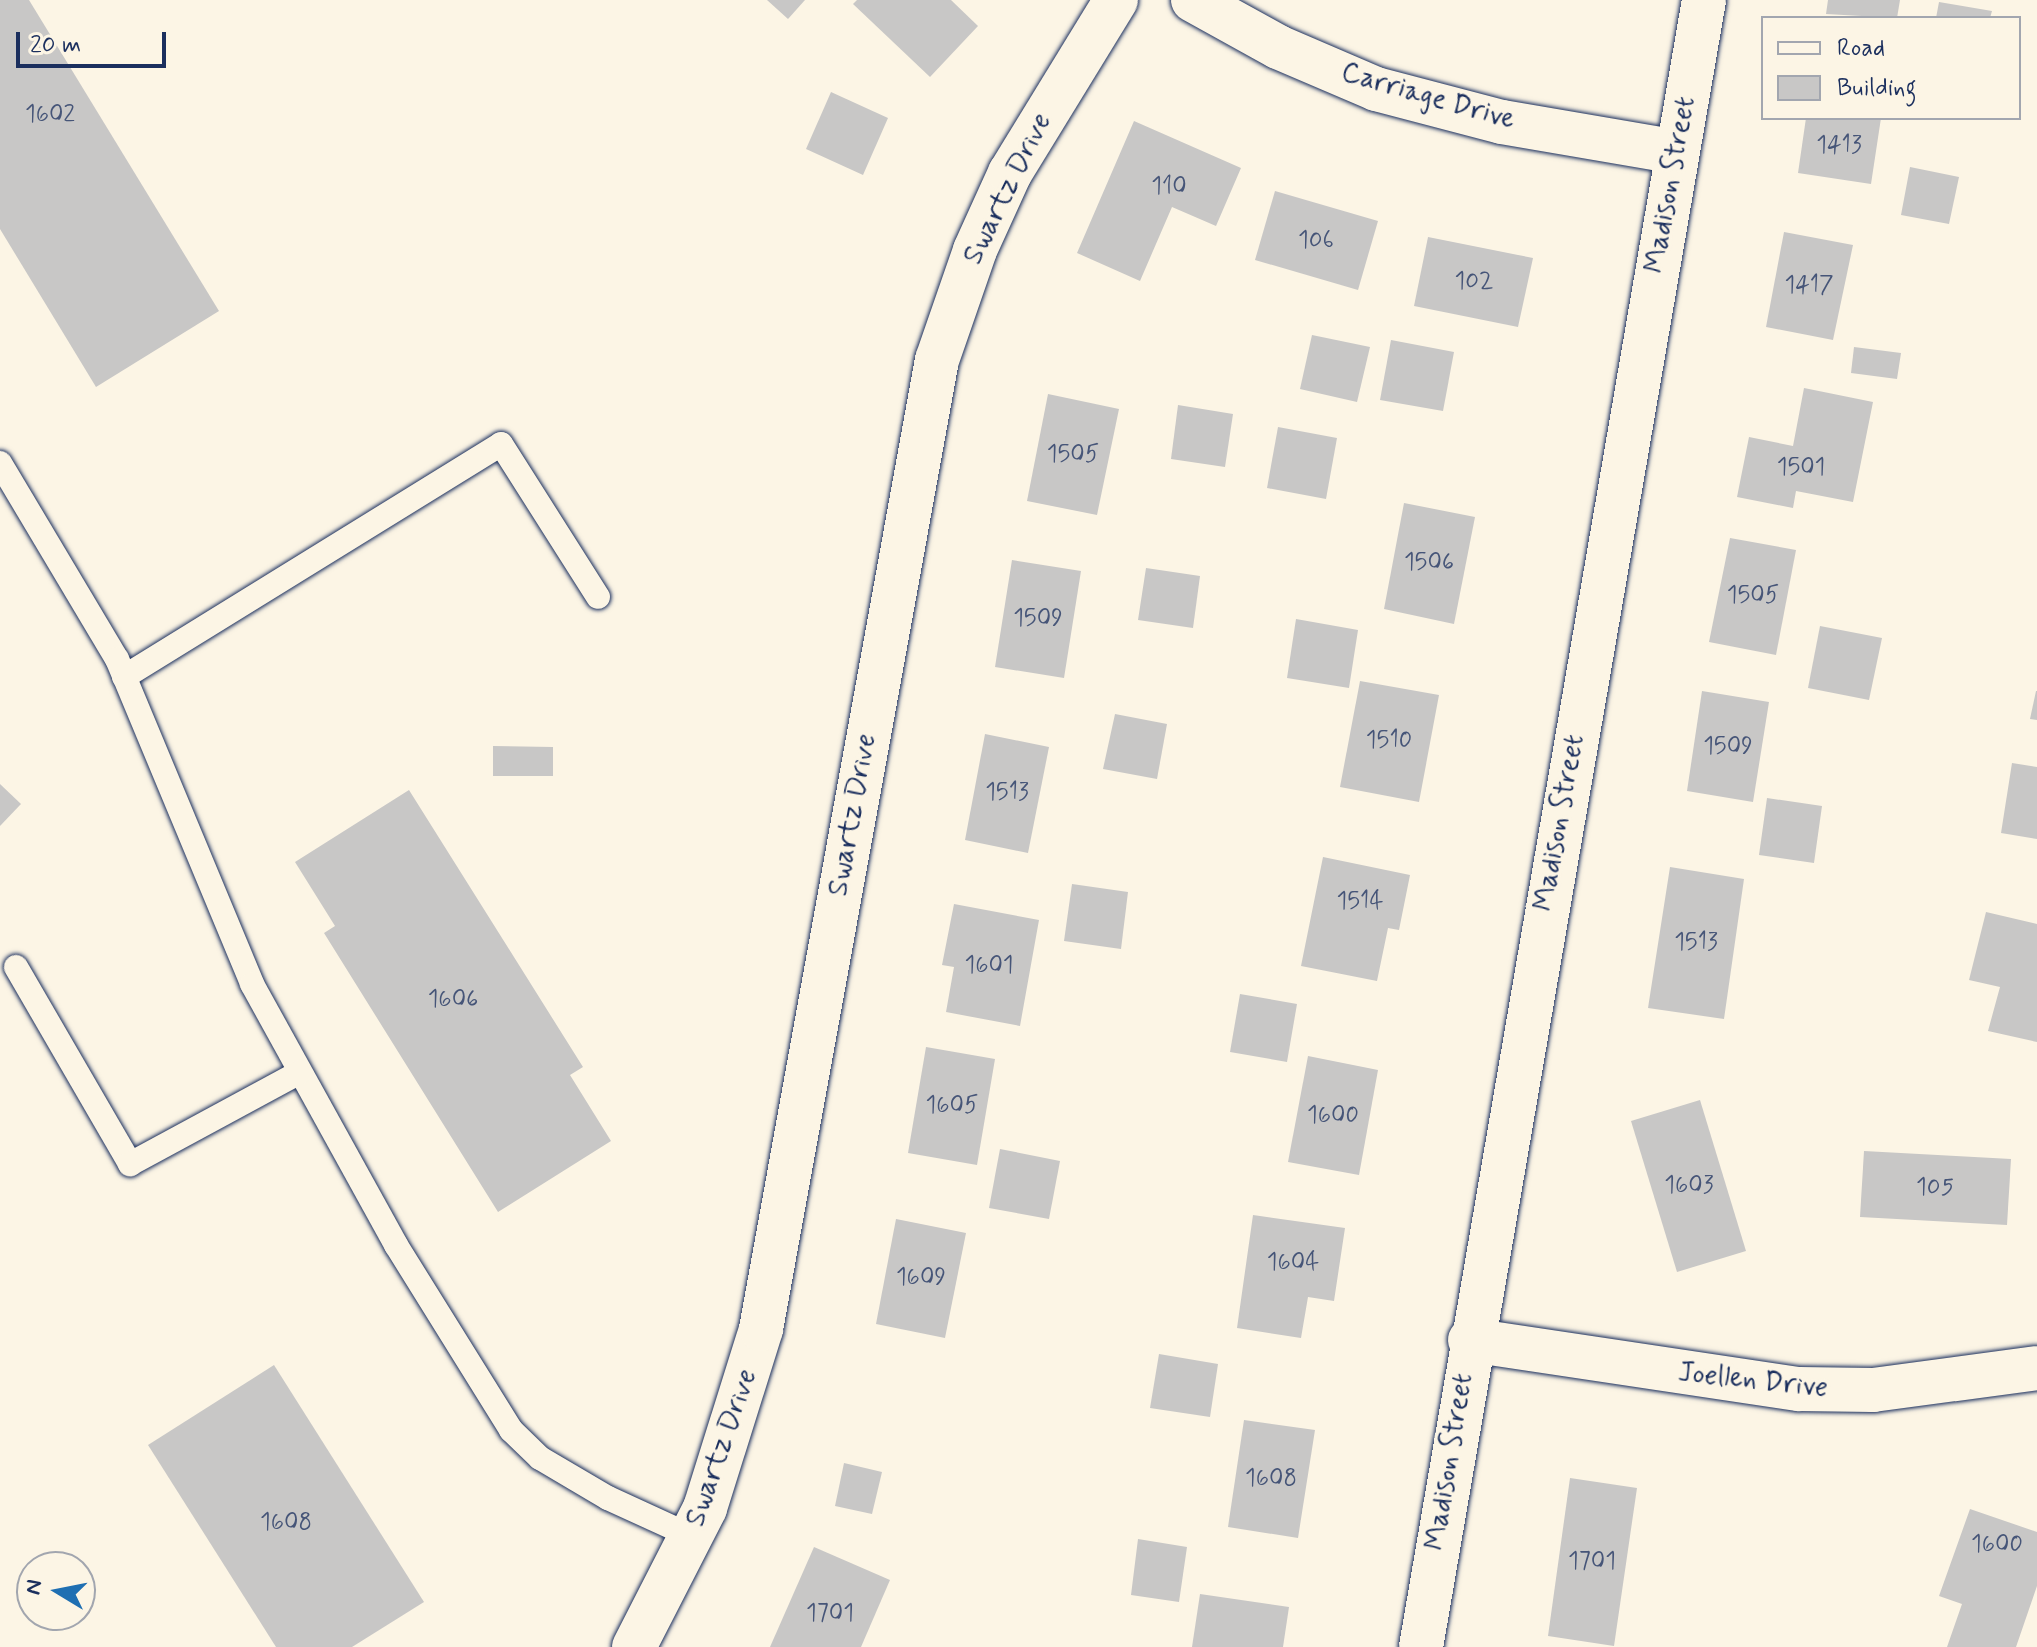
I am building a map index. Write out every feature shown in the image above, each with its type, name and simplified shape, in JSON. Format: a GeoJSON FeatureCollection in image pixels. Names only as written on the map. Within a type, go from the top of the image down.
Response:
{"type":"FeatureCollection","features":[{"type":"Feature","properties":{"kind":"street","name":"Swartz Drive"},"geometry":{"type":"LineString","coordinates":[[634,1647],[691,1536],[733,1430],[761,1329],[937,360],[975,250],[1010,173],[1116,0]]}},
{"type":"Feature","properties":{"kind":"street","name":"Carriage Drive"},"geometry":{"type":"LineString","coordinates":[[1193,0],[1278,47],[1376,89],[1502,122],[1677,152]]}},
{"type":"Feature","properties":{"kind":"street","name":"Madison Street"},"geometry":{"type":"LineString","coordinates":[[1421,1647],[1470,1340],[1704,0]]}},
{"type":"Feature","properties":{"kind":"street","name":"Joellen Drive"},"geometry":{"type":"LineString","coordinates":[[1470,1340],[1799,1389],[1873,1390],[2037,1368]]}},
{"type":"Feature","properties":{"kind":"lane"},"geometry":{"type":"LineString","coordinates":[[124,677],[501,444],[598,597]]}},
{"type":"Feature","properties":{"kind":"lane"},"geometry":{"type":"LineString","coordinates":[[0,463],[76,585],[124,677],[252,984],[396,1245],[511,1430],[540,1458],[595,1490],[691,1536]]}},
{"type":"Feature","properties":{"kind":"lane"},"geometry":{"type":"LineString","coordinates":[[16,967],[130,1164],[300,1072]]}},
{"type":"Feature","properties":{"kind":"building"},"geometry":{"type":"Polygon","coordinates":[[[0,0],[29,0],[219,311],[96,387],[0,229],[0,0]]]}},
{"type":"Feature","properties":{"kind":"building"},"geometry":{"type":"Polygon","coordinates":[[[767,0],[805,0],[788,19],[767,0]]]}},
{"type":"Feature","properties":{"kind":"building"},"geometry":{"type":"Polygon","coordinates":[[[857,0],[951,0],[978,26],[930,77],[853,4],[857,0]]]}},
{"type":"Feature","properties":{"kind":"building"},"geometry":{"type":"Polygon","coordinates":[[[1828,0],[1900,0],[1897,16],[1826,14],[1828,0]]]}},
{"type":"Feature","properties":{"kind":"building"},"geometry":{"type":"Polygon","coordinates":[[[1939,2],[1992,11],[1991,16],[1936,16],[1939,2]]]}},
{"type":"Feature","properties":{"kind":"building"},"geometry":{"type":"Polygon","coordinates":[[[831,92],[888,118],[863,175],[806,149],[831,92]]]}},
{"type":"Feature","properties":{"kind":"building"},"geometry":{"type":"Polygon","coordinates":[[[1806,120],[1881,120],[1871,184],[1798,173],[1806,120]]]}},
{"type":"Feature","properties":{"kind":"building"},"geometry":{"type":"Polygon","coordinates":[[[1134,121],[1241,168],[1216,226],[1172,207],[1140,281],[1077,253],[1134,121]]]}},
{"type":"Feature","properties":{"kind":"building"},"geometry":{"type":"Polygon","coordinates":[[[1910,167],[1959,177],[1949,224],[1901,215],[1910,167]]]}},
{"type":"Feature","properties":{"kind":"building"},"geometry":{"type":"Polygon","coordinates":[[[1275,191],[1378,221],[1358,290],[1255,260],[1275,191]]]}},
{"type":"Feature","properties":{"kind":"building"},"geometry":{"type":"Polygon","coordinates":[[[1784,232],[1853,245],[1833,340],[1766,327],[1784,232]]]}},
{"type":"Feature","properties":{"kind":"building"},"geometry":{"type":"Polygon","coordinates":[[[1428,237],[1533,258],[1518,327],[1414,306],[1428,237]]]}},
{"type":"Feature","properties":{"kind":"building"},"geometry":{"type":"Polygon","coordinates":[[[1312,335],[1370,347],[1357,402],[1300,389],[1312,335]]]}},
{"type":"Feature","properties":{"kind":"building"},"geometry":{"type":"Polygon","coordinates":[[[1391,340],[1454,352],[1443,411],[1380,400],[1391,340]]]}},
{"type":"Feature","properties":{"kind":"building"},"geometry":{"type":"Polygon","coordinates":[[[1854,347],[1901,353],[1897,379],[1851,373],[1854,347]]]}},
{"type":"Feature","properties":{"kind":"building"},"geometry":{"type":"Polygon","coordinates":[[[1804,388],[1873,402],[1853,502],[1796,491],[1793,508],[1737,497],[1749,437],[1793,446],[1804,388]]]}},
{"type":"Feature","properties":{"kind":"building"},"geometry":{"type":"Polygon","coordinates":[[[1048,394],[1119,409],[1097,515],[1027,501],[1048,394]]]}},
{"type":"Feature","properties":{"kind":"building"},"geometry":{"type":"Polygon","coordinates":[[[1178,405],[1233,414],[1225,467],[1171,459],[1178,405]]]}},
{"type":"Feature","properties":{"kind":"building"},"geometry":{"type":"Polygon","coordinates":[[[1278,427],[1337,438],[1326,499],[1267,488],[1278,427]]]}},
{"type":"Feature","properties":{"kind":"building"},"geometry":{"type":"Polygon","coordinates":[[[1404,503],[1475,517],[1454,624],[1384,609],[1404,503]]]}},
{"type":"Feature","properties":{"kind":"building"},"geometry":{"type":"Polygon","coordinates":[[[1730,538],[1796,550],[1776,655],[1709,642],[1730,538]]]}},
{"type":"Feature","properties":{"kind":"building"},"geometry":{"type":"Polygon","coordinates":[[[1012,560],[1081,571],[1064,678],[995,667],[1012,560]]]}},
{"type":"Feature","properties":{"kind":"building"},"geometry":{"type":"Polygon","coordinates":[[[1146,568],[1200,576],[1193,628],[1138,620],[1146,568]]]}},
{"type":"Feature","properties":{"kind":"building"},"geometry":{"type":"Polygon","coordinates":[[[1296,619],[1358,630],[1349,688],[1287,678],[1296,619]]]}},
{"type":"Feature","properties":{"kind":"building"},"geometry":{"type":"Polygon","coordinates":[[[1820,626],[1882,638],[1869,700],[1808,688],[1820,626]]]}},
{"type":"Feature","properties":{"kind":"building"},"geometry":{"type":"Polygon","coordinates":[[[1360,681],[1439,695],[1419,802],[1340,787],[1360,681]]]}},
{"type":"Feature","properties":{"kind":"building"},"geometry":{"type":"Polygon","coordinates":[[[1702,691],[1769,702],[1753,802],[1687,791],[1702,691]]]}},
{"type":"Feature","properties":{"kind":"building"},"geometry":{"type":"Polygon","coordinates":[[[2037,691],[2037,720],[2030,719],[2037,691]]]}},
{"type":"Feature","properties":{"kind":"building"},"geometry":{"type":"Polygon","coordinates":[[[1115,714],[1167,724],[1157,779],[1103,769],[1115,714]]]}},
{"type":"Feature","properties":{"kind":"building"},"geometry":{"type":"Polygon","coordinates":[[[985,734],[1049,747],[1028,853],[965,840],[985,734]]]}},
{"type":"Feature","properties":{"kind":"building"},"geometry":{"type":"Polygon","coordinates":[[[493,746],[553,747],[553,776],[493,776],[493,746]]]}},
{"type":"Feature","properties":{"kind":"building"},"geometry":{"type":"Polygon","coordinates":[[[2012,763],[2037,767],[2037,839],[2001,833],[2012,763]]]}},
{"type":"Feature","properties":{"kind":"building"},"geometry":{"type":"Polygon","coordinates":[[[0,784],[21,804],[0,826],[0,784]]]}},
{"type":"Feature","properties":{"kind":"building"},"geometry":{"type":"Polygon","coordinates":[[[409,790],[583,1067],[570,1075],[611,1141],[498,1212],[324,933],[335,926],[295,862],[409,790]]]}},
{"type":"Feature","properties":{"kind":"building"},"geometry":{"type":"Polygon","coordinates":[[[1767,798],[1822,806],[1814,863],[1759,855],[1767,798]]]}},
{"type":"Feature","properties":{"kind":"building"},"geometry":{"type":"Polygon","coordinates":[[[1323,857],[1410,875],[1399,930],[1388,928],[1377,981],[1301,966],[1323,857]]]}},
{"type":"Feature","properties":{"kind":"building"},"geometry":{"type":"Polygon","coordinates":[[[1670,867],[1744,879],[1724,1019],[1648,1008],[1670,867]]]}},
{"type":"Feature","properties":{"kind":"building"},"geometry":{"type":"Polygon","coordinates":[[[1072,884],[1128,892],[1121,949],[1064,941],[1072,884]]]}},
{"type":"Feature","properties":{"kind":"building"},"geometry":{"type":"Polygon","coordinates":[[[954,904],[1039,920],[1020,1026],[946,1012],[954,967],[942,965],[954,904]]]}},
{"type":"Feature","properties":{"kind":"building"},"geometry":{"type":"Polygon","coordinates":[[[1986,912],[2037,924],[2037,1042],[1988,1031],[2000,987],[1969,980],[1986,912]]]}},
{"type":"Feature","properties":{"kind":"building"},"geometry":{"type":"Polygon","coordinates":[[[1240,994],[1297,1004],[1287,1062],[1230,1052],[1240,994]]]}},
{"type":"Feature","properties":{"kind":"building"},"geometry":{"type":"Polygon","coordinates":[[[926,1047],[995,1059],[977,1165],[908,1153],[926,1047]]]}},
{"type":"Feature","properties":{"kind":"building"},"geometry":{"type":"Polygon","coordinates":[[[1308,1056],[1378,1070],[1359,1175],[1288,1162],[1308,1056]]]}},
{"type":"Feature","properties":{"kind":"building"},"geometry":{"type":"Polygon","coordinates":[[[1700,1100],[1746,1251],[1677,1272],[1631,1121],[1700,1100]]]}},
{"type":"Feature","properties":{"kind":"building"},"geometry":{"type":"Polygon","coordinates":[[[1000,1149],[1060,1161],[1049,1219],[989,1208],[1000,1149]]]}},
{"type":"Feature","properties":{"kind":"building"},"geometry":{"type":"Polygon","coordinates":[[[1864,1151],[2011,1159],[2007,1225],[1860,1217],[1864,1151]]]}},
{"type":"Feature","properties":{"kind":"building"},"geometry":{"type":"Polygon","coordinates":[[[1253,1215],[1345,1228],[1334,1301],[1308,1297],[1301,1338],[1237,1328],[1253,1215]]]}},
{"type":"Feature","properties":{"kind":"building"},"geometry":{"type":"Polygon","coordinates":[[[896,1219],[966,1233],[945,1338],[876,1324],[896,1219]]]}},
{"type":"Feature","properties":{"kind":"building"},"geometry":{"type":"Polygon","coordinates":[[[1159,1354],[1218,1364],[1210,1417],[1150,1408],[1159,1354]]]}},
{"type":"Feature","properties":{"kind":"building"},"geometry":{"type":"Polygon","coordinates":[[[274,1365],[424,1602],[352,1647],[276,1647],[148,1445],[274,1365]]]}},
{"type":"Feature","properties":{"kind":"building"},"geometry":{"type":"Polygon","coordinates":[[[1244,1420],[1315,1430],[1298,1538],[1228,1527],[1244,1420]]]}},
{"type":"Feature","properties":{"kind":"building"},"geometry":{"type":"Polygon","coordinates":[[[844,1463],[882,1472],[872,1514],[835,1506],[844,1463]]]}},
{"type":"Feature","properties":{"kind":"building"},"geometry":{"type":"Polygon","coordinates":[[[1570,1478],[1637,1488],[1614,1646],[1548,1636],[1570,1478]]]}},
{"type":"Feature","properties":{"kind":"building"},"geometry":{"type":"Polygon","coordinates":[[[1970,1509],[2037,1532],[2037,1586],[2016,1647],[1947,1647],[1962,1604],[1939,1596],[1970,1509]]]}},
{"type":"Feature","properties":{"kind":"building"},"geometry":{"type":"Polygon","coordinates":[[[1138,1539],[1187,1547],[1179,1602],[1131,1595],[1138,1539]]]}},
{"type":"Feature","properties":{"kind":"building"},"geometry":{"type":"Polygon","coordinates":[[[814,1547],[890,1580],[861,1647],[770,1647],[814,1547]]]}},
{"type":"Feature","properties":{"kind":"building"},"geometry":{"type":"Polygon","coordinates":[[[1200,1594],[1289,1607],[1283,1647],[1192,1647],[1200,1594]]]}}]}
